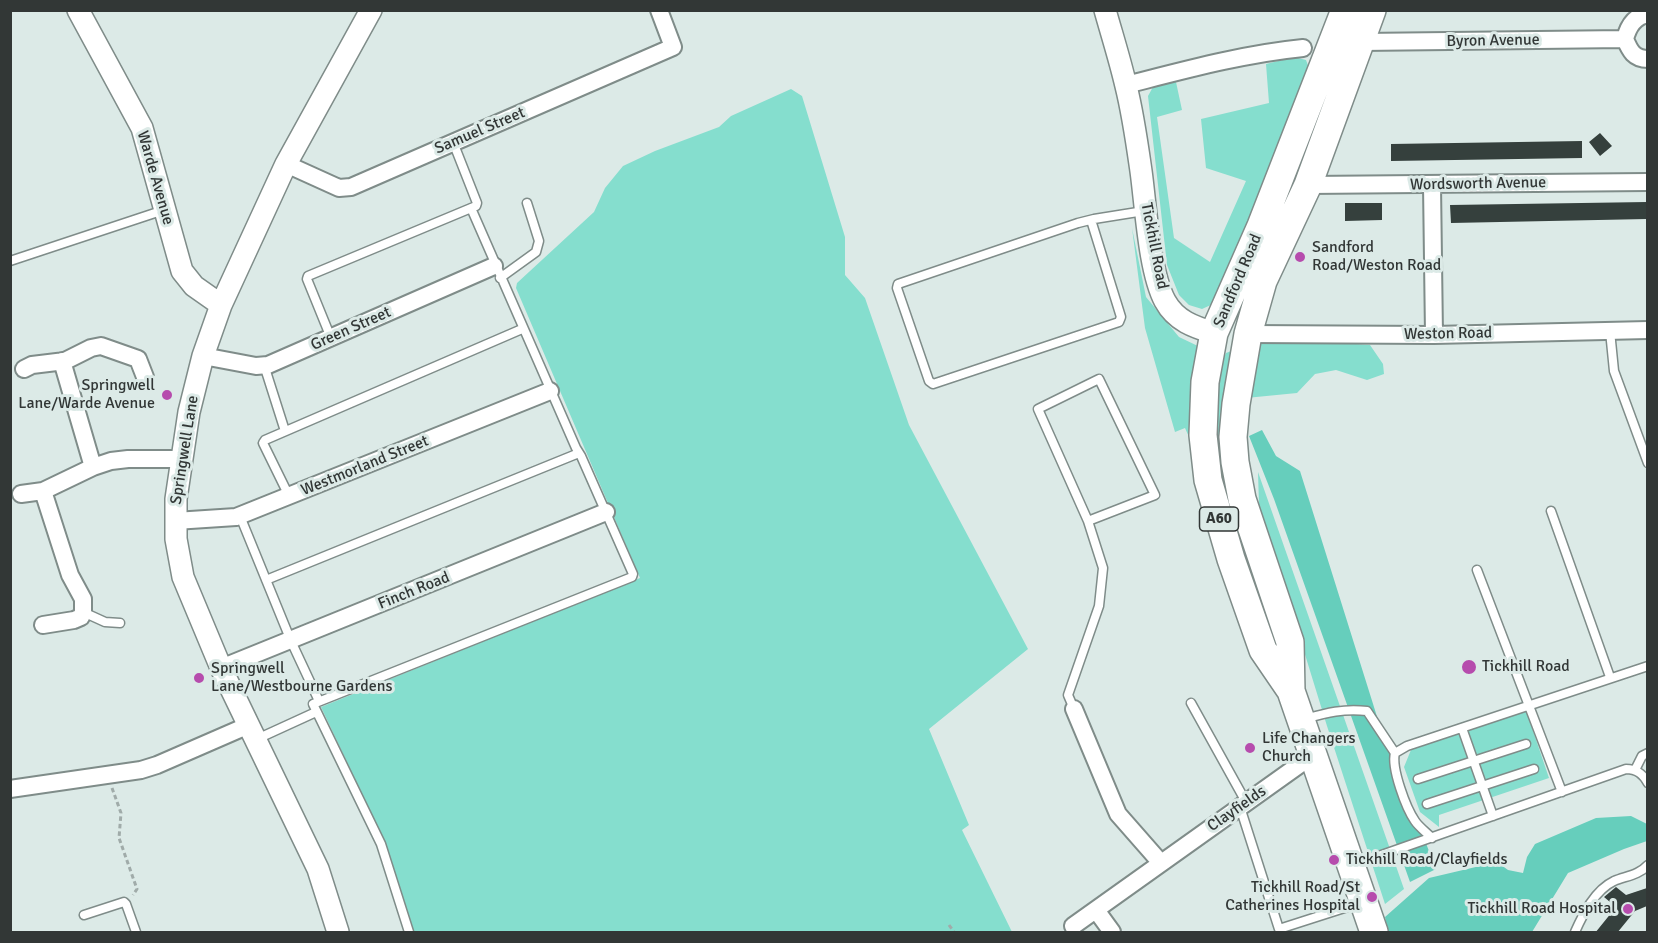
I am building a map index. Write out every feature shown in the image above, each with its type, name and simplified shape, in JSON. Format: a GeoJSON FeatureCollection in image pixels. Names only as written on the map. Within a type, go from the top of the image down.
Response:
{"type":"FeatureCollection","features":[{"type":"Feature","properties":{"kind":"main road","name":"Sandford Road"},"geometry":{"type":"LineString","coordinates":[[1347,29],[1308,185],[1263,281],[1248,334],[1214,333],[1260,226],[1318,80],[1347,29],[1372,10]]}},
{"type":"Feature","properties":{"kind":"main road","name":"A60"},"geometry":{"type":"LineString","coordinates":[[1214,333],[1205,393],[1203,435],[1208,480],[1230,558],[1263,650],[1291,691]]}},
{"type":"Feature","properties":{"kind":"main road","name":"A60"},"geometry":{"type":"LineString","coordinates":[[1248,334],[1233,437],[1242,499],[1290,642],[1291,691],[1374,933]]}},
{"type":"Feature","properties":{"kind":"street","name":"Warde Avenue"},"geometry":{"type":"LineString","coordinates":[[78,10],[142,128],[182,271],[194,286],[221,305]]}},
{"type":"Feature","properties":{"kind":"street","name":"Springwell Lane"},"geometry":{"type":"LineString","coordinates":[[338,933],[318,869],[221,668],[183,577],[178,556],[175,521],[176,499],[189,412],[203,356],[221,305],[286,164],[371,10]]}},
{"type":"Feature","properties":{"kind":"street","name":"Samuel Street"},"geometry":{"type":"LineString","coordinates":[[286,164],[339,188],[351,187],[673,47],[659,10]]}},
{"type":"Feature","properties":{"kind":"street","name":"Tickhill Road"},"geometry":{"type":"LineString","coordinates":[[1105,10],[1126,85],[1159,285],[1165,301],[1175,315],[1190,326],[1214,333]]}},
{"type":"Feature","properties":{"kind":"street"},"geometry":{"type":"LineString","coordinates":[[1647,14],[1635,19],[1625,39],[1633,55],[1640,59],[1647,59]]}},
{"type":"Feature","properties":{"kind":"street","name":"Byron Avenue"},"geometry":{"type":"LineString","coordinates":[[1126,85],[1216,62],[1323,43],[1347,29],[1625,39]]}},
{"type":"Feature","properties":{"kind":"street"},"geometry":{"type":"LineString","coordinates":[[1303,48],[1318,70],[1318,80]]}},
{"type":"Feature","properties":{"kind":"street","name":"Wordsworth Avenue"},"geometry":{"type":"LineString","coordinates":[[1308,185],[1647,182]]}},
{"type":"Feature","properties":{"kind":"street"},"geometry":{"type":"LineString","coordinates":[[1432,185],[1434,335]]}},
{"type":"Feature","properties":{"kind":"street","name":"Green Street"},"geometry":{"type":"LineString","coordinates":[[203,356],[256,366],[264,365],[497,272]]}},
{"type":"Feature","properties":{"kind":"street","name":"Weston Road"},"geometry":{"type":"LineString","coordinates":[[1248,334],[1434,335],[1647,330]]}},
{"type":"Feature","properties":{"kind":"street"},"geometry":{"type":"LineString","coordinates":[[24,369],[32,365],[62,361],[101,346],[138,358],[145,377]]}},
{"type":"Feature","properties":{"kind":"street"},"geometry":{"type":"LineString","coordinates":[[62,361],[93,467]]}},
{"type":"Feature","properties":{"kind":"street","name":"Westmorland Street"},"geometry":{"type":"LineString","coordinates":[[175,521],[215,520],[240,516],[550,391]]}},
{"type":"Feature","properties":{"kind":"street"},"geometry":{"type":"LineString","coordinates":[[21,494],[43,491],[111,461],[182,459]]}},
{"type":"Feature","properties":{"kind":"street"},"geometry":{"type":"LineString","coordinates":[[43,491],[70,575],[83,599],[81,617],[44,625]]}},
{"type":"Feature","properties":{"kind":"street","name":"Finch Road"},"geometry":{"type":"LineString","coordinates":[[221,668],[606,512]]}},
{"type":"Feature","properties":{"kind":"street"},"geometry":{"type":"LineString","coordinates":[[1074,709],[1118,814],[1161,863]]}},
{"type":"Feature","properties":{"kind":"street"},"geometry":{"type":"LineString","coordinates":[[10,789],[141,770],[253,732]]}},
{"type":"Feature","properties":{"kind":"street","name":"Clayfields"},"geometry":{"type":"LineString","coordinates":[[1073,926],[1312,756]]}},
{"type":"Feature","properties":{"kind":"street"},"geometry":{"type":"LineString","coordinates":[[1096,910],[1112,933]]}},
{"type":"Feature","properties":{"kind":"lane"},"geometry":{"type":"LineString","coordinates":[[331,338],[307,279],[308,276],[476,206],[477,203],[453,142]]}},
{"type":"Feature","properties":{"kind":"lane"},"geometry":{"type":"LineString","coordinates":[[497,272],[536,252],[539,247],[527,203]]}},
{"type":"Feature","properties":{"kind":"lane"},"geometry":{"type":"LineString","coordinates":[[409,933],[381,844],[313,704],[632,577],[633,574],[497,272],[471,208]]}},
{"type":"Feature","properties":{"kind":"lane"},"geometry":{"type":"LineString","coordinates":[[10,261],[165,210]]}},
{"type":"Feature","properties":{"kind":"lane"},"geometry":{"type":"LineString","coordinates":[[1091,220],[1121,317],[1119,322],[933,384],[929,381],[897,288],[898,284],[1091,220],[1147,211]]}},
{"type":"Feature","properties":{"kind":"lane"},"geometry":{"type":"LineString","coordinates":[[289,496],[263,443],[265,440],[522,328]]}},
{"type":"Feature","properties":{"kind":"lane"},"geometry":{"type":"LineString","coordinates":[[1610,331],[1614,371],[1647,463]]}},
{"type":"Feature","properties":{"kind":"lane"},"geometry":{"type":"LineString","coordinates":[[264,365],[285,431]]}},
{"type":"Feature","properties":{"kind":"lane"},"geometry":{"type":"LineString","coordinates":[[1074,709],[1068,695],[1099,606],[1103,568],[1088,521],[1038,409],[1099,379],[1155,495],[1088,521]]}},
{"type":"Feature","properties":{"kind":"lane"},"geometry":{"type":"LineString","coordinates":[[266,580],[579,453]]}},
{"type":"Feature","properties":{"kind":"lane"},"geometry":{"type":"LineString","coordinates":[[1551,511],[1610,677]]}},
{"type":"Feature","properties":{"kind":"lane"},"geometry":{"type":"LineString","coordinates":[[240,516],[291,641],[319,701]]}},
{"type":"Feature","properties":{"kind":"lane"},"geometry":{"type":"LineString","coordinates":[[1477,570],[1562,792]]}},
{"type":"Feature","properties":{"kind":"lane"},"geometry":{"type":"LineString","coordinates":[[83,612],[105,622],[120,623]]}},
{"type":"Feature","properties":{"kind":"lane"},"geometry":{"type":"LineString","coordinates":[[1395,753],[1407,746],[1647,666]]}},
{"type":"Feature","properties":{"kind":"lane"},"geometry":{"type":"LineString","coordinates":[[1191,704],[1243,804],[1279,929],[1364,902]]}},
{"type":"Feature","properties":{"kind":"lane"},"geometry":{"type":"LineString","coordinates":[[1300,720],[1335,711],[1352,709],[1367,711],[1395,753],[1396,772],[1408,811],[1417,824],[1432,837]]}},
{"type":"Feature","properties":{"kind":"lane"},"geometry":{"type":"LineString","coordinates":[[253,732],[316,712]]}},
{"type":"Feature","properties":{"kind":"lane"},"geometry":{"type":"LineString","coordinates":[[1462,728],[1493,816]]}},
{"type":"Feature","properties":{"kind":"lane"},"geometry":{"type":"LineString","coordinates":[[1418,779],[1526,744]]}},
{"type":"Feature","properties":{"kind":"lane"},"geometry":{"type":"LineString","coordinates":[[1635,770],[1642,756],[1647,753]]}},
{"type":"Feature","properties":{"kind":"lane"},"geometry":{"type":"LineString","coordinates":[[1426,804],[1534,769]]}},
{"type":"Feature","properties":{"kind":"lane"},"geometry":{"type":"LineString","coordinates":[[1351,866],[1626,769],[1642,774],[1647,783]]}},
{"type":"Feature","properties":{"kind":"lane"},"geometry":{"type":"LineString","coordinates":[[1575,933],[1592,901],[1602,890],[1611,882],[1639,872],[1647,865]]}},
{"type":"Feature","properties":{"kind":"lane"},"geometry":{"type":"LineString","coordinates":[[84,915],[124,902],[136,933]]}},
{"type":"Feature","properties":{"kind":"path"},"geometry":{"type":"LineString","coordinates":[[107,775],[121,813],[119,837],[137,889],[126,904]]}},
{"type":"Feature","properties":{"kind":"path"},"geometry":{"type":"LineString","coordinates":[[949,925],[954,933]]}},
{"type":"Feature","properties":{"kind":"green space"},"geometry":{"type":"Polygon","coordinates":[[[1294,57],[1306,60],[1312,76],[1213,304],[1202,309],[1189,305],[1179,295],[1167,265],[1148,96],[1153,87],[1176,82],[1182,110],[1157,117],[1174,238],[1210,262],[1246,181],[1206,168],[1201,119],[1269,103],[1266,64],[1294,57]]]}},
{"type":"Feature","properties":{"kind":"green space"},"geometry":{"type":"Polygon","coordinates":[[[791,89],[802,96],[845,237],[845,275],[865,298],[909,425],[1028,649],[929,729],[969,825],[962,830],[1012,932],[413,932],[375,822],[321,707],[640,578],[516,288],[517,283],[594,212],[605,188],[623,166],[655,151],[719,127],[731,116],[791,89]]]}},
{"type":"Feature","properties":{"kind":"green space"},"geometry":{"type":"Polygon","coordinates":[[[1132,228],[1146,297],[1179,337],[1200,347],[1197,455],[1185,428],[1175,432],[1145,328],[1132,228]]]}},
{"type":"Feature","properties":{"kind":"green space"},"geometry":{"type":"Polygon","coordinates":[[[1317,341],[1370,345],[1383,364],[1384,374],[1367,380],[1336,370],[1315,374],[1297,393],[1246,398],[1253,350],[1264,342],[1317,341]]]}},
{"type":"Feature","properties":{"kind":"green space"},"geometry":{"type":"Polygon","coordinates":[[[1234,350],[1230,485],[1220,481],[1212,431],[1217,371],[1226,353],[1234,350]]]}},
{"type":"Feature","properties":{"kind":"green space"},"geometry":{"type":"Polygon","coordinates":[[[1262,430],[1276,456],[1300,471],[1379,723],[1436,869],[1410,882],[1274,499],[1249,436],[1262,430]]]}},
{"type":"Feature","properties":{"kind":"green space"},"geometry":{"type":"Polygon","coordinates":[[[1258,472],[1404,889],[1385,904],[1259,505],[1258,472]]]}},
{"type":"Feature","properties":{"kind":"green space"},"geometry":{"type":"Polygon","coordinates":[[[1525,707],[1549,778],[1439,815],[1439,827],[1420,812],[1404,767],[1413,745],[1525,707]]]}},
{"type":"Feature","properties":{"kind":"green space"},"geometry":{"type":"Polygon","coordinates":[[[1631,816],[1647,824],[1647,841],[1568,873],[1532,932],[1388,932],[1385,917],[1429,878],[1497,862],[1508,870],[1523,873],[1527,857],[1535,844],[1596,818],[1631,816]]]}},
{"type":"Feature","properties":{"kind":"building"},"geometry":{"type":"Polygon","coordinates":[[[1600,133],[1612,146],[1600,156],[1589,142],[1600,133]]]}},
{"type":"Feature","properties":{"kind":"building"},"geometry":{"type":"Polygon","coordinates":[[[1582,141],[1582,158],[1391,161],[1391,144],[1582,141]]]}},
{"type":"Feature","properties":{"kind":"building"},"geometry":{"type":"Polygon","coordinates":[[[1647,202],[1647,219],[1451,223],[1450,205],[1647,202]]]}},
{"type":"Feature","properties":{"kind":"building"},"geometry":{"type":"Polygon","coordinates":[[[1345,203],[1382,203],[1382,220],[1345,221],[1345,203]]]}},
{"type":"Feature","properties":{"kind":"building","name":"Tickhill Road Hospital"},"geometry":{"type":"Polygon","coordinates":[[[1616,887],[1626,895],[1647,888],[1647,906],[1635,911],[1617,933],[1595,933],[1616,907],[1604,897],[1616,887]]]}},
{"type":"Feature","properties":{"kind":"place","name":"Sandford Road/Weston Road"},"geometry":{"type":"Point","coordinates":[1300,257]}},
{"type":"Feature","properties":{"kind":"place","name":"Springwell Lane/Warde Avenue"},"geometry":{"type":"Point","coordinates":[167,395]}},
{"type":"Feature","properties":{"kind":"place","name":"Tickhill Road"},"geometry":{"type":"Point","coordinates":[1469,667]}},
{"type":"Feature","properties":{"kind":"place","name":"Springwell Lane/Westbourne Gardens"},"geometry":{"type":"Point","coordinates":[199,678]}},
{"type":"Feature","properties":{"kind":"place","name":"Life Changers Church"},"geometry":{"type":"Point","coordinates":[1250,748]}},
{"type":"Feature","properties":{"kind":"place","name":"Tickhill Road/Clayfields"},"geometry":{"type":"Point","coordinates":[1334,860]}},
{"type":"Feature","properties":{"kind":"place","name":"Tickhill Road/St Catherines Hospital"},"geometry":{"type":"Point","coordinates":[1372,897]}},
{"type":"Feature","properties":{"kind":"place","name":"Tickhill Road Hospital"},"geometry":{"type":"Point","coordinates":[1628,909]}}]}
